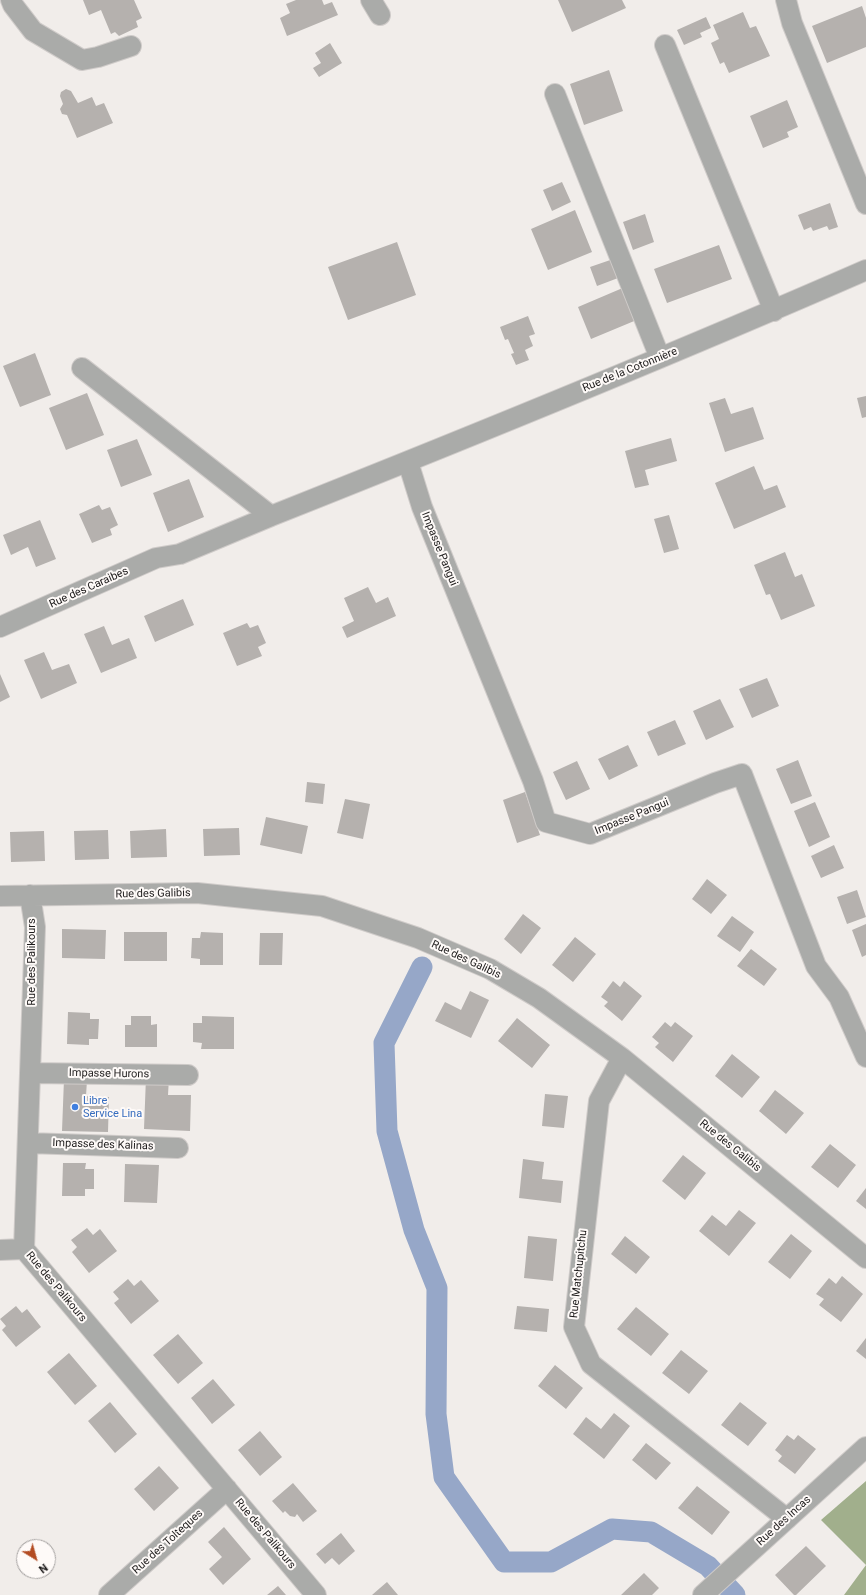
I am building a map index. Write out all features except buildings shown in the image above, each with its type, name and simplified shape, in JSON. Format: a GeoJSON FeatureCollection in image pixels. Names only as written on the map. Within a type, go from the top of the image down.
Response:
{"type":"FeatureCollection","features":[{"type":"Feature","properties":{"kind":"street"},"geometry":{"type":"LineString","coordinates":[[11,0],[33,31],[82,60],[98,57],[131,46]]}},
{"type":"Feature","properties":{"kind":"street"},"geometry":{"type":"LineString","coordinates":[[786,0],[792,23],[866,204]]}},
{"type":"Feature","properties":{"kind":"street"},"geometry":{"type":"LineString","coordinates":[[665,45],[774,311]]}},
{"type":"Feature","properties":{"kind":"street"},"geometry":{"type":"LineString","coordinates":[[555,94],[660,358]]}},
{"type":"Feature","properties":{"kind":"street","name":"Rue de la Cotonnière"},"geometry":{"type":"LineString","coordinates":[[271,516],[400,465],[774,311],[866,270]]}},
{"type":"Feature","properties":{"kind":"street"},"geometry":{"type":"LineString","coordinates":[[82,368],[271,516]]}},
{"type":"Feature","properties":{"kind":"street","name":"Impasse Pangui"},"geometry":{"type":"LineString","coordinates":[[400,465],[422,507],[533,781],[546,822],[590,834],[715,783],[742,774],[816,966],[839,997],[866,1057]]}},
{"type":"Feature","properties":{"kind":"street","name":"Rue des Caraibes"},"geometry":{"type":"LineString","coordinates":[[0,627],[156,558],[180,554],[271,516]]}},
{"type":"Feature","properties":{"kind":"street","name":"Rue des Galibis"},"geometry":{"type":"LineString","coordinates":[[0,896],[197,893],[322,906],[418,938],[490,969],[539,998],[622,1058],[866,1258]]}},
{"type":"Feature","properties":{"kind":"street","name":"Rue des Palikours"},"geometry":{"type":"LineString","coordinates":[[30,895],[35,927],[24,1249],[316,1595]]}},
{"type":"Feature","properties":{"kind":"street","name":"Rue Matchupitchu"},"geometry":{"type":"LineString","coordinates":[[622,1058],[599,1101],[574,1327],[590,1364],[787,1519]]}},
{"type":"Feature","properties":{"kind":"street","name":"Impasse Hurons"},"geometry":{"type":"LineString","coordinates":[[30,1073],[188,1075]]}},
{"type":"Feature","properties":{"kind":"street","name":"Impasse des Kalinas"},"geometry":{"type":"LineString","coordinates":[[28,1143],[178,1148]]}},
{"type":"Feature","properties":{"kind":"street"},"geometry":{"type":"LineString","coordinates":[[0,1250],[24,1249]]}},
{"type":"Feature","properties":{"kind":"street","name":"Rue des Incas"},"geometry":{"type":"LineString","coordinates":[[703,1595],[866,1448]]}},
{"type":"Feature","properties":{"kind":"street","name":"Rue des Tolteques"},"geometry":{"type":"LineString","coordinates":[[109,1595],[227,1489]]}},
{"type":"Feature","properties":{"kind":"green space"},"geometry":{"type":"Polygon","coordinates":[[[866,1481],[866,1565],[821,1520],[866,1481]]]}},
{"type":"Feature","properties":{"kind":"green space"},"geometry":{"type":"Polygon","coordinates":[[[866,1565],[866,1595],[844,1595],[866,1565]]]}},
{"type":"Feature","properties":{"kind":"waterway"},"geometry":{"type":"LineString","coordinates":[[422,967],[384,1043],[387,1131],[414,1230],[437,1288],[436,1414],[444,1477],[504,1562],[551,1562],[612,1529],[651,1532],[708,1566],[735,1595]]}},
{"type":"Feature","properties":{"kind":"place","name":"Libre Service Lina"},"geometry":{"type":"Point","coordinates":[75,1107]}}]}
